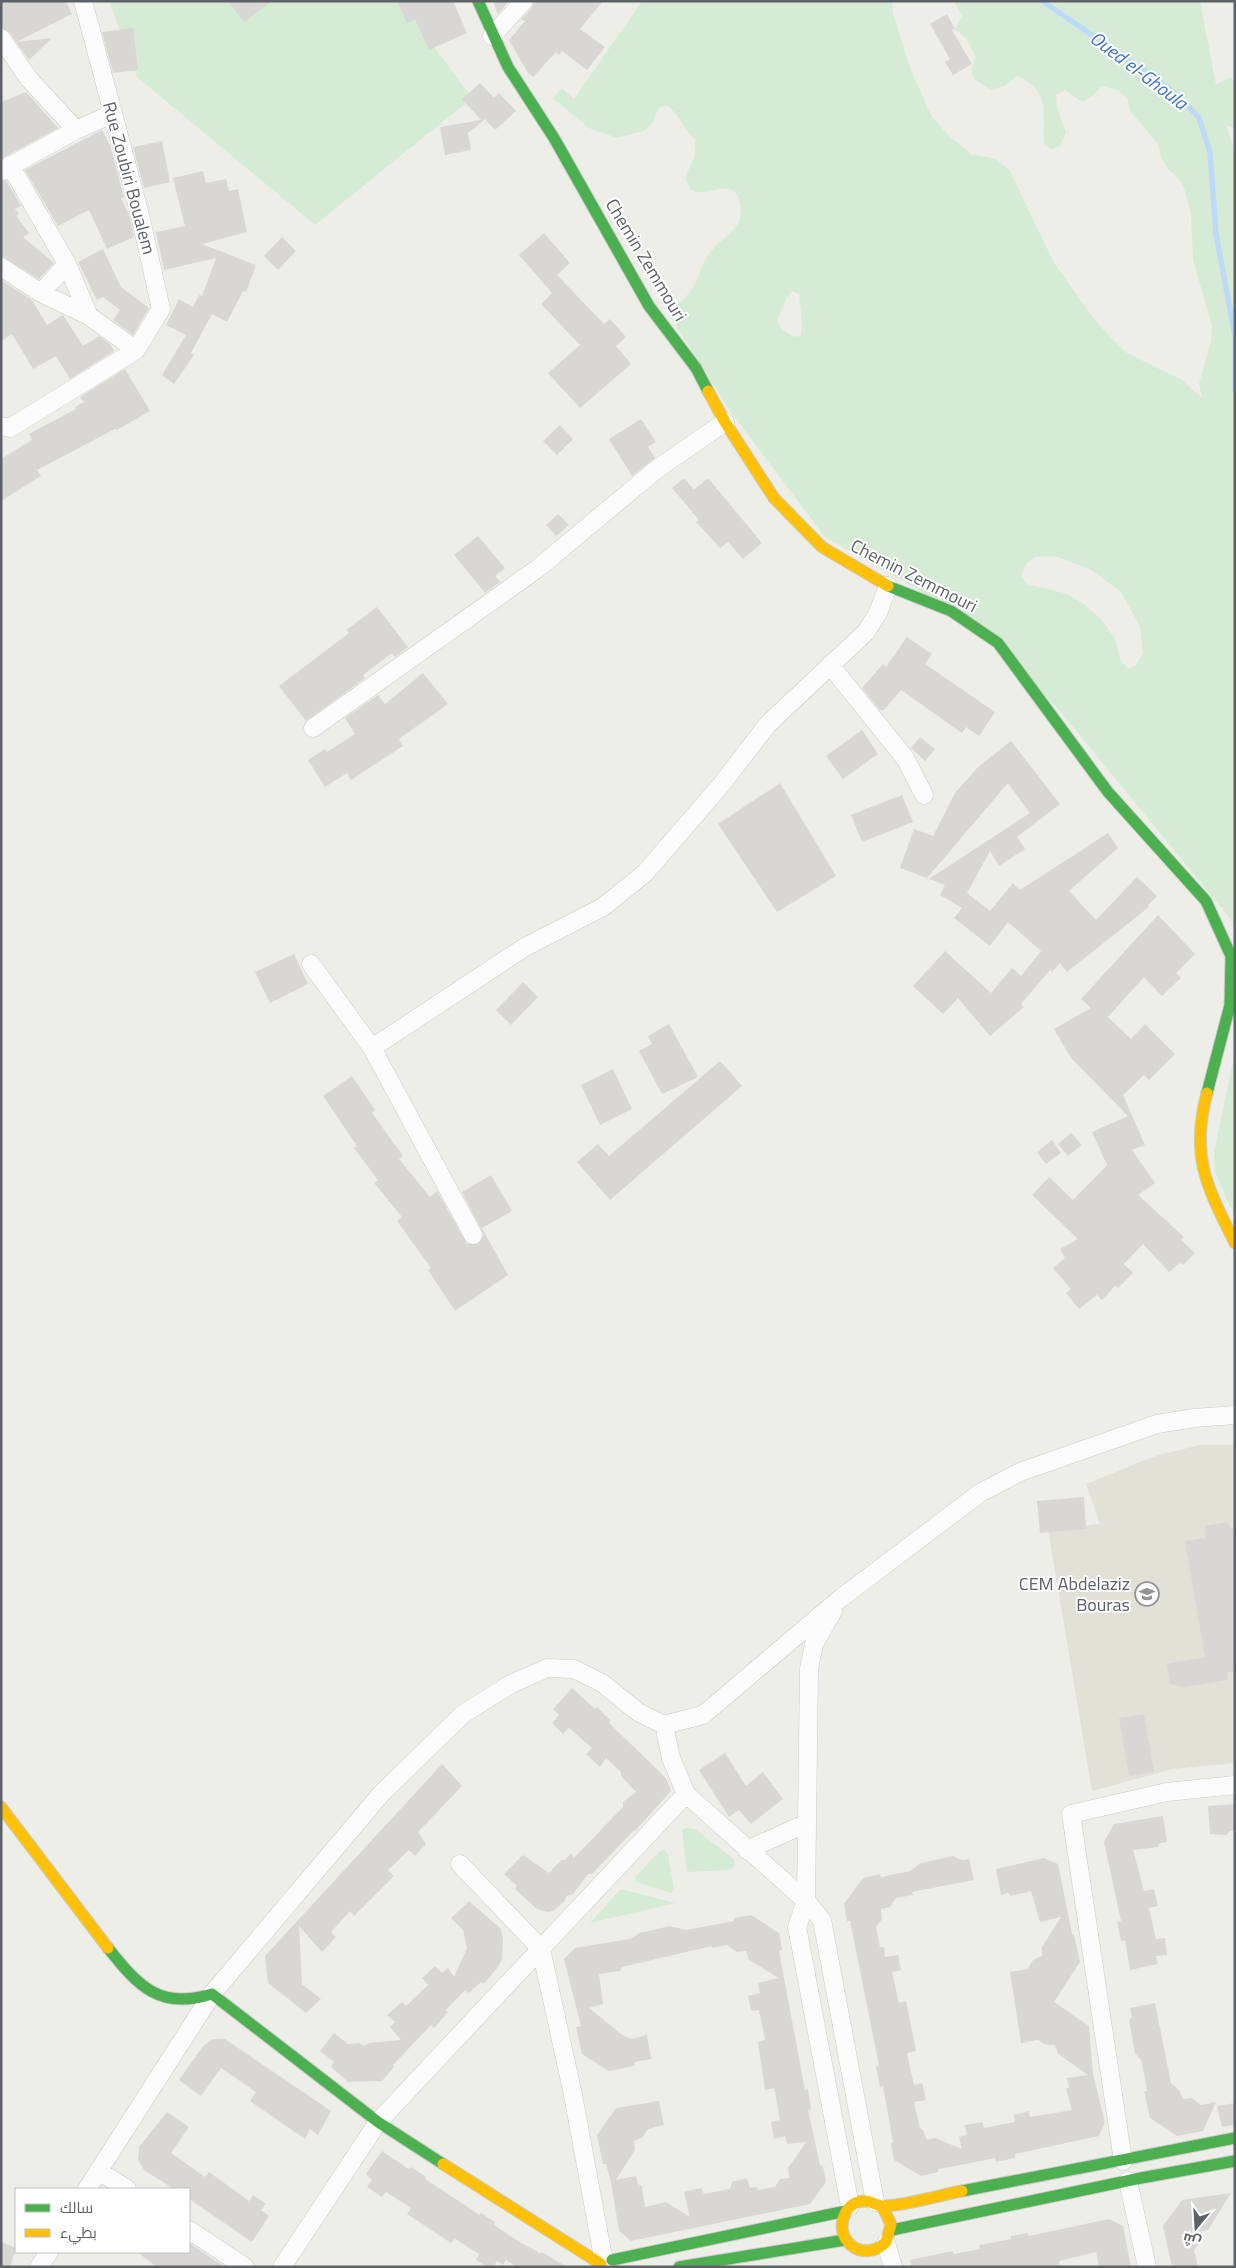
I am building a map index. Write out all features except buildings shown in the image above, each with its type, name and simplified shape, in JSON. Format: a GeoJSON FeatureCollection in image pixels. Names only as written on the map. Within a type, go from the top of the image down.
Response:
{"type":"FeatureCollection","features":[{"type":"Feature","properties":{"kind":"street","name":"Rue Zoubiri Boualem"},"geometry":{"type":"LineString","coordinates":[[1,426],[10,428],[136,350],[161,309],[140,215],[83,1]]}},
{"type":"Feature","properties":{"kind":"street","name":"Chemin Zemmouri"},"geometry":{"type":"LineString","coordinates":[[478,1],[492,36],[508,67],[554,138],[649,306],[696,368],[725,422],[774,498],[822,548],[888,586],[951,611],[998,643],[1108,792],[1206,901],[1231,956],[1231,995],[1201,1115],[1200,1152],[1208,1188],[1235,1243]]}},
{"type":"Feature","properties":{"kind":"street"},"geometry":{"type":"LineString","coordinates":[[492,36],[524,1]]}},
{"type":"Feature","properties":{"kind":"street"},"geometry":{"type":"LineString","coordinates":[[1,38],[29,79],[76,130]]}},
{"type":"Feature","properties":{"kind":"street"},"geometry":{"type":"LineString","coordinates":[[89,316],[67,264],[6,168],[76,130],[112,114]]}},
{"type":"Feature","properties":{"kind":"street"},"geometry":{"type":"LineString","coordinates":[[41,293],[67,264]]}},
{"type":"Feature","properties":{"kind":"street"},"geometry":{"type":"LineString","coordinates":[[1,266],[41,293],[89,316],[136,350]]}},
{"type":"Feature","properties":{"kind":"street"},"geometry":{"type":"LineString","coordinates":[[313,728],[538,569],[657,469],[725,422]]}},
{"type":"Feature","properties":{"kind":"street"},"geometry":{"type":"LineString","coordinates":[[372,1048],[525,947],[603,907],[645,873],[721,785],[768,724],[866,632],[878,613],[888,586]]}},
{"type":"Feature","properties":{"kind":"street"},"geometry":{"type":"LineString","coordinates":[[830,664],[905,758],[924,795]]}},
{"type":"Feature","properties":{"kind":"street"},"geometry":{"type":"LineString","coordinates":[[311,964],[372,1048],[473,1235]]}},
{"type":"Feature","properties":{"kind":"street"},"geometry":{"type":"LineString","coordinates":[[88,2188],[212,1994],[380,1794],[464,1714],[511,1684],[547,1668],[574,1669],[602,1683],[638,1712],[664,1725],[703,1716],[842,1598],[980,1493],[1020,1472],[1157,1424],[1194,1418],[1235,1415]]}},
{"type":"Feature","properties":{"kind":"street"},"geometry":{"type":"LineString","coordinates":[[842,1598],[814,1644],[809,1669],[806,1901],[797,1927],[848,2208],[842,2220],[841,2230],[856,2252]]}},
{"type":"Feature","properties":{"kind":"street"},"geometry":{"type":"LineString","coordinates":[[664,1725],[671,1758],[686,1794],[806,1901],[822,1920],[879,2204],[890,2217],[889,2236],[892,2267]]}},
{"type":"Feature","properties":{"kind":"street"},"geometry":{"type":"LineString","coordinates":[[1126,2161],[1071,1814],[1167,1792],[1235,1785]]}},
{"type":"Feature","properties":{"kind":"street"},"geometry":{"type":"LineString","coordinates":[[282,2267],[378,2122],[686,1794]]}},
{"type":"Feature","properties":{"kind":"street"},"geometry":{"type":"LineString","coordinates":[[1,1806],[110,1950],[136,1979],[164,1998],[190,2001],[212,1994]]}},
{"type":"Feature","properties":{"kind":"street"},"geometry":{"type":"LineString","coordinates":[[747,1850],[807,1823]]}},
{"type":"Feature","properties":{"kind":"street"},"geometry":{"type":"LineString","coordinates":[[460,1864],[541,1949],[572,2090],[604,2263]]}},
{"type":"Feature","properties":{"kind":"street"},"geometry":{"type":"LineString","coordinates":[[212,1994],[378,2122],[604,2263],[622,2267]]}},
{"type":"Feature","properties":{"kind":"street"},"geometry":{"type":"LineString","coordinates":[[604,2263],[848,2208],[862,2201],[879,2204],[1126,2161],[1235,2138]]}},
{"type":"Feature","properties":{"kind":"street"},"geometry":{"type":"LineString","coordinates":[[1126,2161],[1112,2172],[1129,2181]]}},
{"type":"Feature","properties":{"kind":"street"},"geometry":{"type":"LineString","coordinates":[[1126,2161],[1145,2170],[1129,2181]]}},
{"type":"Feature","properties":{"kind":"street"},"geometry":{"type":"LineString","coordinates":[[678,2267],[874,2250],[889,2236],[1129,2181],[1235,2161]]}},
{"type":"Feature","properties":{"kind":"street"},"geometry":{"type":"LineString","coordinates":[[99,2171],[125,2188]]}},
{"type":"Feature","properties":{"kind":"street"},"geometry":{"type":"LineString","coordinates":[[1129,2181],[1147,2267]]}},
{"type":"Feature","properties":{"kind":"street"},"geometry":{"type":"LineString","coordinates":[[190,2231],[245,2267]]}},
{"type":"Feature","properties":{"kind":"street"},"geometry":{"type":"LineString","coordinates":[[39,2267],[47,2253]]}},
{"type":"Feature","properties":{"kind":"shaded area","name":"CEM Abdelaziz Bouras"},"geometry":{"type":"Polygon","coordinates":[[[1200,1445],[1235,1445],[1235,1763],[1173,1769],[1092,1791],[1048,1530],[1100,1524],[1086,1484],[1158,1455],[1200,1445]]]}},
{"type":"Feature","properties":{"kind":"green space"},"geometry":{"type":"Polygon","coordinates":[[[109,1],[400,1],[472,98],[315,225],[137,77],[109,1]]]}},
{"type":"Feature","properties":{"kind":"green space"},"geometry":{"type":"Polygon","coordinates":[[[642,1],[892,1],[893,13],[910,68],[932,117],[949,136],[971,154],[996,159],[1010,171],[1054,263],[1098,324],[1125,352],[1182,380],[1202,398],[1199,384],[1211,340],[1212,326],[1193,260],[1191,214],[1184,188],[1179,179],[1168,169],[1161,157],[1158,144],[1131,112],[1127,98],[1118,90],[1102,86],[1094,95],[1082,102],[1065,90],[1056,95],[1057,108],[1066,133],[1059,147],[1051,149],[1044,145],[1043,104],[1036,89],[1017,76],[1005,86],[991,90],[975,80],[971,71],[976,57],[967,40],[955,29],[962,16],[954,1],[1200,1],[1216,84],[1231,77],[1235,86],[1235,129],[1226,125],[1235,151],[1235,930],[1229,917],[1059,710],[972,620],[825,537],[733,415],[669,315],[693,288],[709,254],[737,225],[741,212],[737,194],[726,188],[704,192],[691,190],[685,178],[695,155],[695,139],[667,105],[659,108],[651,125],[643,131],[617,138],[589,128],[553,98],[562,88],[574,99],[642,1]],[[792,291],[787,297],[777,320],[782,330],[794,337],[801,335],[802,324],[799,294],[792,291]],[[1035,557],[1027,563],[1021,576],[1027,584],[1068,594],[1085,605],[1102,620],[1115,639],[1121,661],[1128,669],[1136,665],[1143,653],[1140,627],[1121,592],[1090,569],[1057,557],[1035,557]]]}},
{"type":"Feature","properties":{"kind":"green space"},"geometry":{"type":"Polygon","coordinates":[[[1235,1052],[1235,1218],[1215,1172],[1214,1152],[1235,1052]]]}},
{"type":"Feature","properties":{"kind":"green space"},"geometry":{"type":"Polygon","coordinates":[[[687,1828],[695,1829],[734,1859],[735,1865],[730,1870],[687,1872],[682,1830],[687,1828]]]}},
{"type":"Feature","properties":{"kind":"green space"},"geometry":{"type":"Polygon","coordinates":[[[664,1850],[668,1854],[674,1889],[671,1893],[636,1882],[635,1877],[660,1851],[664,1850]]]}},
{"type":"Feature","properties":{"kind":"green space"},"geometry":{"type":"Polygon","coordinates":[[[621,1889],[675,1903],[590,1923],[621,1889]]]}},
{"type":"Feature","properties":{"kind":"waterway","name":"Oued el-Ghoula"},"geometry":{"type":"LineString","coordinates":[[1042,1],[1148,73],[1182,99],[1199,118],[1210,152],[1216,234],[1235,336]]}},
{"type":"Feature","properties":{"kind":"waterway","name":"Oued el-Ghoula"},"geometry":{"type":"LineString","coordinates":[[1235,341],[1235,389]]}},
{"type":"Feature","properties":{"kind":"traffic: fast"},"geometry":{"type":"LineString","coordinates":[[478,1],[508,67],[554,138],[649,306],[696,368],[708,391]]}},
{"type":"Feature","properties":{"kind":"traffic: fast"},"geometry":{"type":"LineString","coordinates":[[888,586],[951,611],[998,643],[1108,792],[1206,901],[1231,956],[1230,1005],[1207,1093]]}},
{"type":"Feature","properties":{"kind":"traffic: fast"},"geometry":{"type":"LineString","coordinates":[[108,1948],[130,1974],[152,1992],[164,1997],[178,1999],[212,1994],[378,2122],[443,2164]]}},
{"type":"Feature","properties":{"kind":"traffic: fast"},"geometry":{"type":"LineString","coordinates":[[962,2191],[1235,2138]]}},
{"type":"Feature","properties":{"kind":"traffic: fast"},"geometry":{"type":"LineString","coordinates":[[892,2230],[1141,2178],[1235,2161]]}},
{"type":"Feature","properties":{"kind":"traffic: fast"},"geometry":{"type":"LineString","coordinates":[[612,2260],[846,2211]]}},
{"type":"Feature","properties":{"kind":"traffic: fast"},"geometry":{"type":"LineString","coordinates":[[679,2267],[845,2240]]}},
{"type":"Feature","properties":{"kind":"traffic: slow"},"geometry":{"type":"LineString","coordinates":[[708,391],[725,422],[774,498],[822,547],[888,586]]}},
{"type":"Feature","properties":{"kind":"traffic: slow"},"geometry":{"type":"LineString","coordinates":[[1207,1093],[1200,1136],[1204,1171],[1216,1205],[1235,1243]]}},
{"type":"Feature","properties":{"kind":"traffic: slow"},"geometry":{"type":"LineString","coordinates":[[1,1807],[108,1948]]}},
{"type":"Feature","properties":{"kind":"traffic: slow"},"geometry":{"type":"LineString","coordinates":[[443,2164],[601,2264]]}},
{"type":"Feature","properties":{"kind":"traffic: slow"},"geometry":{"type":"LineString","coordinates":[[882,2206],[891,2224],[886,2242],[868,2251],[859,2250],[852,2246],[846,2239],[842,2222],[846,2212],[854,2204],[865,2201],[881,2206],[892,2206],[962,2191]]}},
{"type":"Feature","properties":{"kind":"place","name":"CEM Abdelaziz Bouras"},"geometry":{"type":"Point","coordinates":[1147,1594]}}]}
